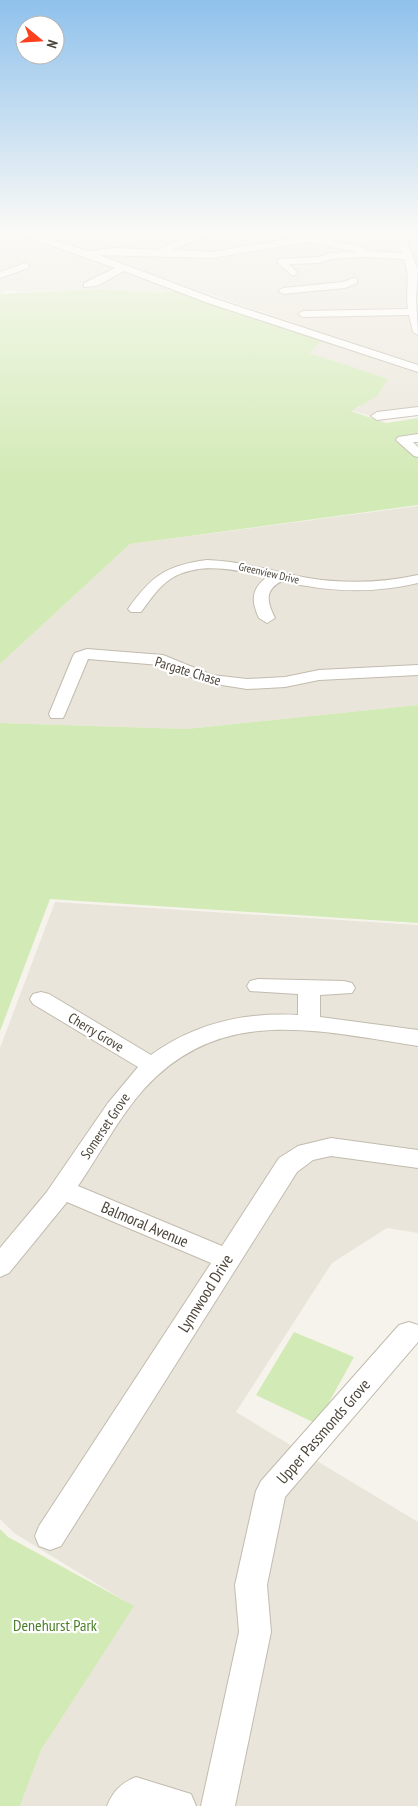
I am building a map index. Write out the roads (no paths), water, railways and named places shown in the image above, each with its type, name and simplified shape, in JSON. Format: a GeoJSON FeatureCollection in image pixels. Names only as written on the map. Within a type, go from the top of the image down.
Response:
{"type":"FeatureCollection","features":[{"type":"Feature","properties":{"kind":"street"},"geometry":{"type":"LineString","coordinates":[[249,313],[418,369]]}},
{"type":"Feature","properties":{"kind":"street"},"geometry":{"type":"LineString","coordinates":[[303,314],[342,313]]}},
{"type":"Feature","properties":{"kind":"street"},"geometry":{"type":"LineString","coordinates":[[412,313],[418,332]]}},
{"type":"Feature","properties":{"kind":"street"},"geometry":{"type":"LineString","coordinates":[[377,416],[418,411]]}},
{"type":"Feature","properties":{"kind":"street"},"geometry":{"type":"LineString","coordinates":[[418,438],[402,440],[418,453]]}},
{"type":"Feature","properties":{"kind":"street","name":"Greenview Drive"},"geometry":{"type":"LineString","coordinates":[[136,609],[160,580],[184,568],[200,565],[227,565],[309,582],[354,586],[390,585],[418,579]]}},
{"type":"Feature","properties":{"kind":"street"},"geometry":{"type":"LineString","coordinates":[[267,618],[258,602],[258,597],[266,586],[280,576]]}},
{"type":"Feature","properties":{"kind":"street","name":"Pargate Chase"},"geometry":{"type":"LineString","coordinates":[[57,714],[81,656],[87,654],[163,660],[209,679],[252,684],[285,682],[318,675],[418,670]]}},
{"type":"Feature","properties":{"kind":"street"},"geometry":{"type":"LineString","coordinates":[[258,986],[344,988]]}},
{"type":"Feature","properties":{"kind":"street"},"geometry":{"type":"LineString","coordinates":[[309,987],[309,1023]]}},
{"type":"Feature","properties":{"kind":"street","name":"Cherry Grove"},"geometry":{"type":"LineString","coordinates":[[41,998],[151,1065]]}},
{"type":"Feature","properties":{"kind":"street","name":"Somerset Grove"},"geometry":{"type":"LineString","coordinates":[[0,1266],[62,1190],[120,1100],[151,1065],[203,1035],[246,1024],[293,1022],[418,1038]]}},
{"type":"Feature","properties":{"kind":"street","name":"Lynnwood Drive"},"geometry":{"type":"LineString","coordinates":[[50,1536],[288,1165],[306,1152],[331,1147],[418,1159]]}},
{"type":"Feature","properties":{"kind":"street","name":"Balmoral Avenue"},"geometry":{"type":"LineString","coordinates":[[62,1190],[227,1259]]}},
{"type":"Feature","properties":{"kind":"street","name":"Upper Passmonds Grove"},"geometry":{"type":"LineString","coordinates":[[218,1806],[255,1632],[251,1586],[271,1491],[408,1333]]}},
{"type":"Feature","properties":{"kind":"street"},"geometry":{"type":"LineString","coordinates":[[124,1806],[136,1794],[180,1806]]}},
{"type":"Feature","properties":{"kind":"park label","name":"Denehurst Park"},"geometry":{"type":"Point","coordinates":[55,1625]}}]}
